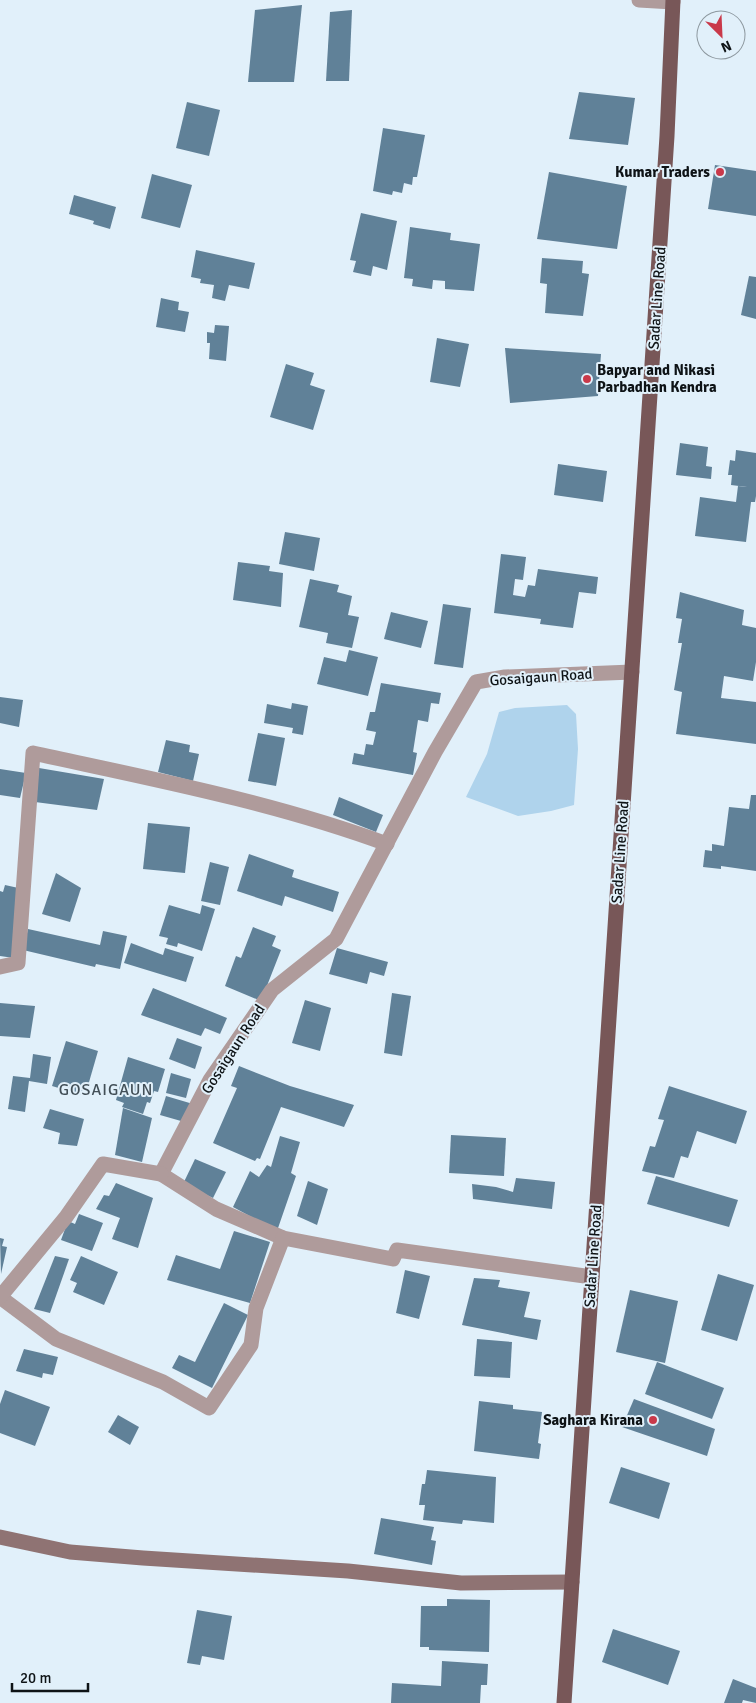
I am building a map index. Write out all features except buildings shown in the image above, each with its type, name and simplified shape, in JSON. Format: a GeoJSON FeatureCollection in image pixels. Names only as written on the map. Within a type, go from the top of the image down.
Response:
{"type":"FeatureCollection","features":[{"type":"Feature","properties":{"kind":"main road","name":"Sadar Line Road"},"geometry":{"type":"LineString","coordinates":[[564,1703],[667,136],[673,1]]}},
{"type":"Feature","properties":{"kind":"street"},"geometry":{"type":"LineString","coordinates":[[639,0],[673,1]]}},
{"type":"Feature","properties":{"kind":"street","name":"Gosaigaun Road"},"geometry":{"type":"LineString","coordinates":[[161,1174],[216,1072],[272,990],[336,939],[435,752],[476,682],[505,677],[632,672]]}},
{"type":"Feature","properties":{"kind":"street"},"geometry":{"type":"LineString","coordinates":[[0,967],[18,963],[33,753],[198,789],[328,822],[387,844]]}},
{"type":"Feature","properties":{"kind":"street"},"geometry":{"type":"LineString","coordinates":[[283,1238],[256,1308],[251,1345],[209,1408],[163,1382],[56,1339],[0,1297],[66,1217],[103,1164],[161,1174],[216,1209],[283,1238],[393,1259],[397,1250],[592,1277]]}},
{"type":"Feature","properties":{"kind":"street"},"geometry":{"type":"LineString","coordinates":[[0,1537],[70,1552],[143,1558],[348,1570],[461,1583],[572,1582]]}},
{"type":"Feature","properties":{"kind":"water"},"geometry":{"type":"Polygon","coordinates":[[[567,705],[576,714],[578,749],[574,805],[518,816],[466,797],[487,754],[499,712],[515,708],[567,705]]]}},
{"type":"Feature","properties":{"kind":"place","name":"Kumar Traders"},"geometry":{"type":"Point","coordinates":[720,172]}},
{"type":"Feature","properties":{"kind":"place","name":"Bapyar and Nikasi Parbadhan Kendra"},"geometry":{"type":"Point","coordinates":[587,379]}},
{"type":"Feature","properties":{"kind":"place","name":"Saghara Kirana"},"geometry":{"type":"Point","coordinates":[653,1420]}},
{"type":"Feature","properties":{"kind":"district","name":"GOSAIGAUN"},"geometry":{"type":"Point","coordinates":[106,1089]}}]}
